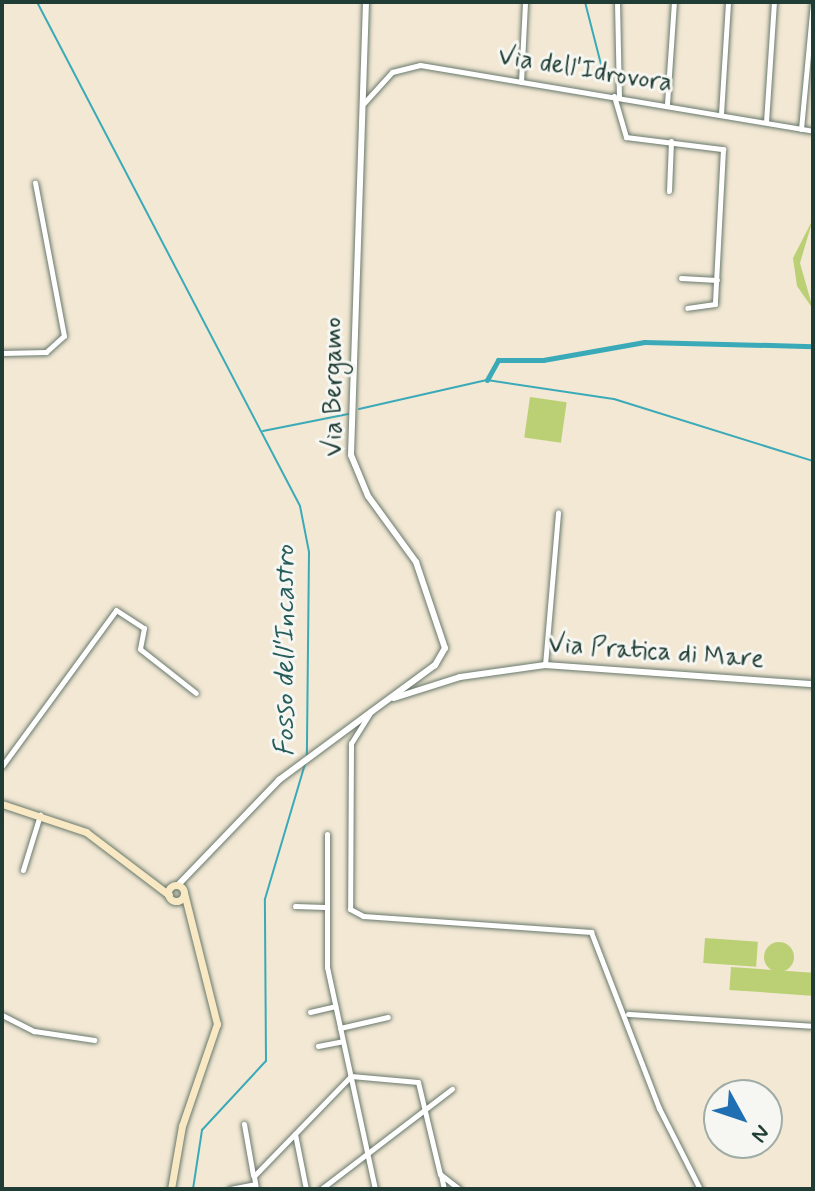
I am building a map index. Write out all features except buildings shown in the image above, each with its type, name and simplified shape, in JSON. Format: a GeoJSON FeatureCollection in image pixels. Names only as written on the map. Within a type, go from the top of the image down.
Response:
{"type":"FeatureCollection","features":[{"type":"Feature","properties":{"kind":"main road"},"geometry":{"type":"LineString","coordinates":[[2,804],[40,814],[86,832],[160,883],[186,909]]}},
{"type":"Feature","properties":{"kind":"main road"},"geometry":{"type":"LineString","coordinates":[[160,883],[180,889]]}},
{"type":"Feature","properties":{"kind":"main road"},"geometry":{"type":"LineString","coordinates":[[172,898],[180,889]]}},
{"type":"Feature","properties":{"kind":"main road"},"geometry":{"type":"LineString","coordinates":[[172,898],[180,889]]}},
{"type":"Feature","properties":{"kind":"main road"},"geometry":{"type":"LineString","coordinates":[[171,1189],[182,1126],[217,1024],[206,961],[180,889]]}},
{"type":"Feature","properties":{"kind":"street","name":"Via Bergamo"},"geometry":{"type":"LineString","coordinates":[[366,2],[351,455],[368,496],[417,565],[445,648],[436,664],[371,712]]}},
{"type":"Feature","properties":{"kind":"street"},"geometry":{"type":"LineString","coordinates":[[521,82],[525,2]]}},
{"type":"Feature","properties":{"kind":"street"},"geometry":{"type":"LineString","coordinates":[[617,2],[616,96],[625,136],[723,149],[713,309],[687,308]]}},
{"type":"Feature","properties":{"kind":"street"},"geometry":{"type":"LineString","coordinates":[[667,104],[674,2]]}},
{"type":"Feature","properties":{"kind":"street"},"geometry":{"type":"LineString","coordinates":[[721,114],[728,2]]}},
{"type":"Feature","properties":{"kind":"street"},"geometry":{"type":"LineString","coordinates":[[766,122],[774,2]]}},
{"type":"Feature","properties":{"kind":"street"},"geometry":{"type":"LineString","coordinates":[[801,129],[813,2]]}},
{"type":"Feature","properties":{"kind":"street","name":"Via dell'Idrovora"},"geometry":{"type":"LineString","coordinates":[[364,103],[382,80],[409,66],[667,104],[813,131]]}},
{"type":"Feature","properties":{"kind":"street"},"geometry":{"type":"LineString","coordinates":[[669,191],[671,141]]}},
{"type":"Feature","properties":{"kind":"street"},"geometry":{"type":"LineString","coordinates":[[2,353],[46,352],[63,338],[35,183]]}},
{"type":"Feature","properties":{"kind":"street"},"geometry":{"type":"LineString","coordinates":[[681,278],[717,280]]}},
{"type":"Feature","properties":{"kind":"street"},"geometry":{"type":"LineString","coordinates":[[545,665],[558,513]]}},
{"type":"Feature","properties":{"kind":"street"},"geometry":{"type":"LineString","coordinates":[[2,766],[116,610],[144,628],[140,649],[196,693]]}},
{"type":"Feature","properties":{"kind":"street","name":"Via Pratica di Mare"},"geometry":{"type":"LineString","coordinates":[[180,889],[186,879],[294,767],[371,712],[440,682],[545,665],[813,684]]}},
{"type":"Feature","properties":{"kind":"street"},"geometry":{"type":"LineString","coordinates":[[371,712],[351,743],[352,911],[586,930],[628,1014],[659,1108],[700,1189]]}},
{"type":"Feature","properties":{"kind":"street"},"geometry":{"type":"LineString","coordinates":[[23,870],[40,814]]}},
{"type":"Feature","properties":{"kind":"street"},"geometry":{"type":"LineString","coordinates":[[327,834],[325,907],[335,1006],[375,1189]]}},
{"type":"Feature","properties":{"kind":"street"},"geometry":{"type":"LineString","coordinates":[[295,906],[325,907]]}},
{"type":"Feature","properties":{"kind":"street"},"geometry":{"type":"LineString","coordinates":[[310,1012],[335,1006]]}},
{"type":"Feature","properties":{"kind":"street"},"geometry":{"type":"LineString","coordinates":[[628,1014],[813,1026]]}},
{"type":"Feature","properties":{"kind":"street"},"geometry":{"type":"LineString","coordinates":[[2,1015],[34,1031],[94,1040]]}},
{"type":"Feature","properties":{"kind":"street"},"geometry":{"type":"LineString","coordinates":[[340,1028],[388,1017]]}},
{"type":"Feature","properties":{"kind":"street"},"geometry":{"type":"LineString","coordinates":[[318,1046],[343,1041]]}},
{"type":"Feature","properties":{"kind":"street"},"geometry":{"type":"LineString","coordinates":[[254,1176],[351,1076],[414,1079],[426,1110],[444,1189]]}},
{"type":"Feature","properties":{"kind":"street"},"geometry":{"type":"LineString","coordinates":[[321,1189],[452,1089]]}},
{"type":"Feature","properties":{"kind":"street"},"geometry":{"type":"LineString","coordinates":[[230,1189],[255,1186],[244,1124]]}},
{"type":"Feature","properties":{"kind":"street"},"geometry":{"type":"LineString","coordinates":[[295,1133],[306,1189]]}},
{"type":"Feature","properties":{"kind":"street"},"geometry":{"type":"LineString","coordinates":[[440,1174],[459,1189]]}},
{"type":"Feature","properties":{"kind":"green space"},"geometry":{"type":"Polygon","coordinates":[[[813,219],[800,263],[813,309],[797,286],[793,258],[813,219]]]}},
{"type":"Feature","properties":{"kind":"green space"},"geometry":{"type":"Polygon","coordinates":[[[530,397],[567,402],[561,443],[524,438],[530,397]]]}},
{"type":"Feature","properties":{"kind":"green space"},"geometry":{"type":"Polygon","coordinates":[[[705,938],[758,942],[756,967],[703,963],[705,938]]]}},
{"type":"Feature","properties":{"kind":"green space"},"geometry":{"type":"Polygon","coordinates":[[[779,942],[789,947],[794,957],[789,967],[779,972],[769,967],[764,957],[769,947],[779,942]]]}},
{"type":"Feature","properties":{"kind":"green space"},"geometry":{"type":"Polygon","coordinates":[[[731,967],[813,973],[811,996],[729,990],[731,967]]]}},
{"type":"Feature","properties":{"kind":"waterway","name":"Fosso dell'Incastro"},"geometry":{"type":"LineString","coordinates":[[37,2],[300,506],[309,552],[307,755]]}},
{"type":"Feature","properties":{"kind":"waterway"},"geometry":{"type":"LineString","coordinates":[[585,2],[605,80]]}},
{"type":"Feature","properties":{"kind":"waterway"},"geometry":{"type":"LineString","coordinates":[[487,380],[498,360],[543,360],[644,342],[813,346]]}},
{"type":"Feature","properties":{"kind":"waterway"},"geometry":{"type":"LineString","coordinates":[[359,409],[487,380],[614,399],[813,461]]}},
{"type":"Feature","properties":{"kind":"waterway"},"geometry":{"type":"LineString","coordinates":[[263,431],[348,414]]}},
{"type":"Feature","properties":{"kind":"waterway","name":"Fosso dell'Incastro"},"geometry":{"type":"LineString","coordinates":[[193,1189],[202,1130],[266,1061],[265,899],[306,761]]}}]}
